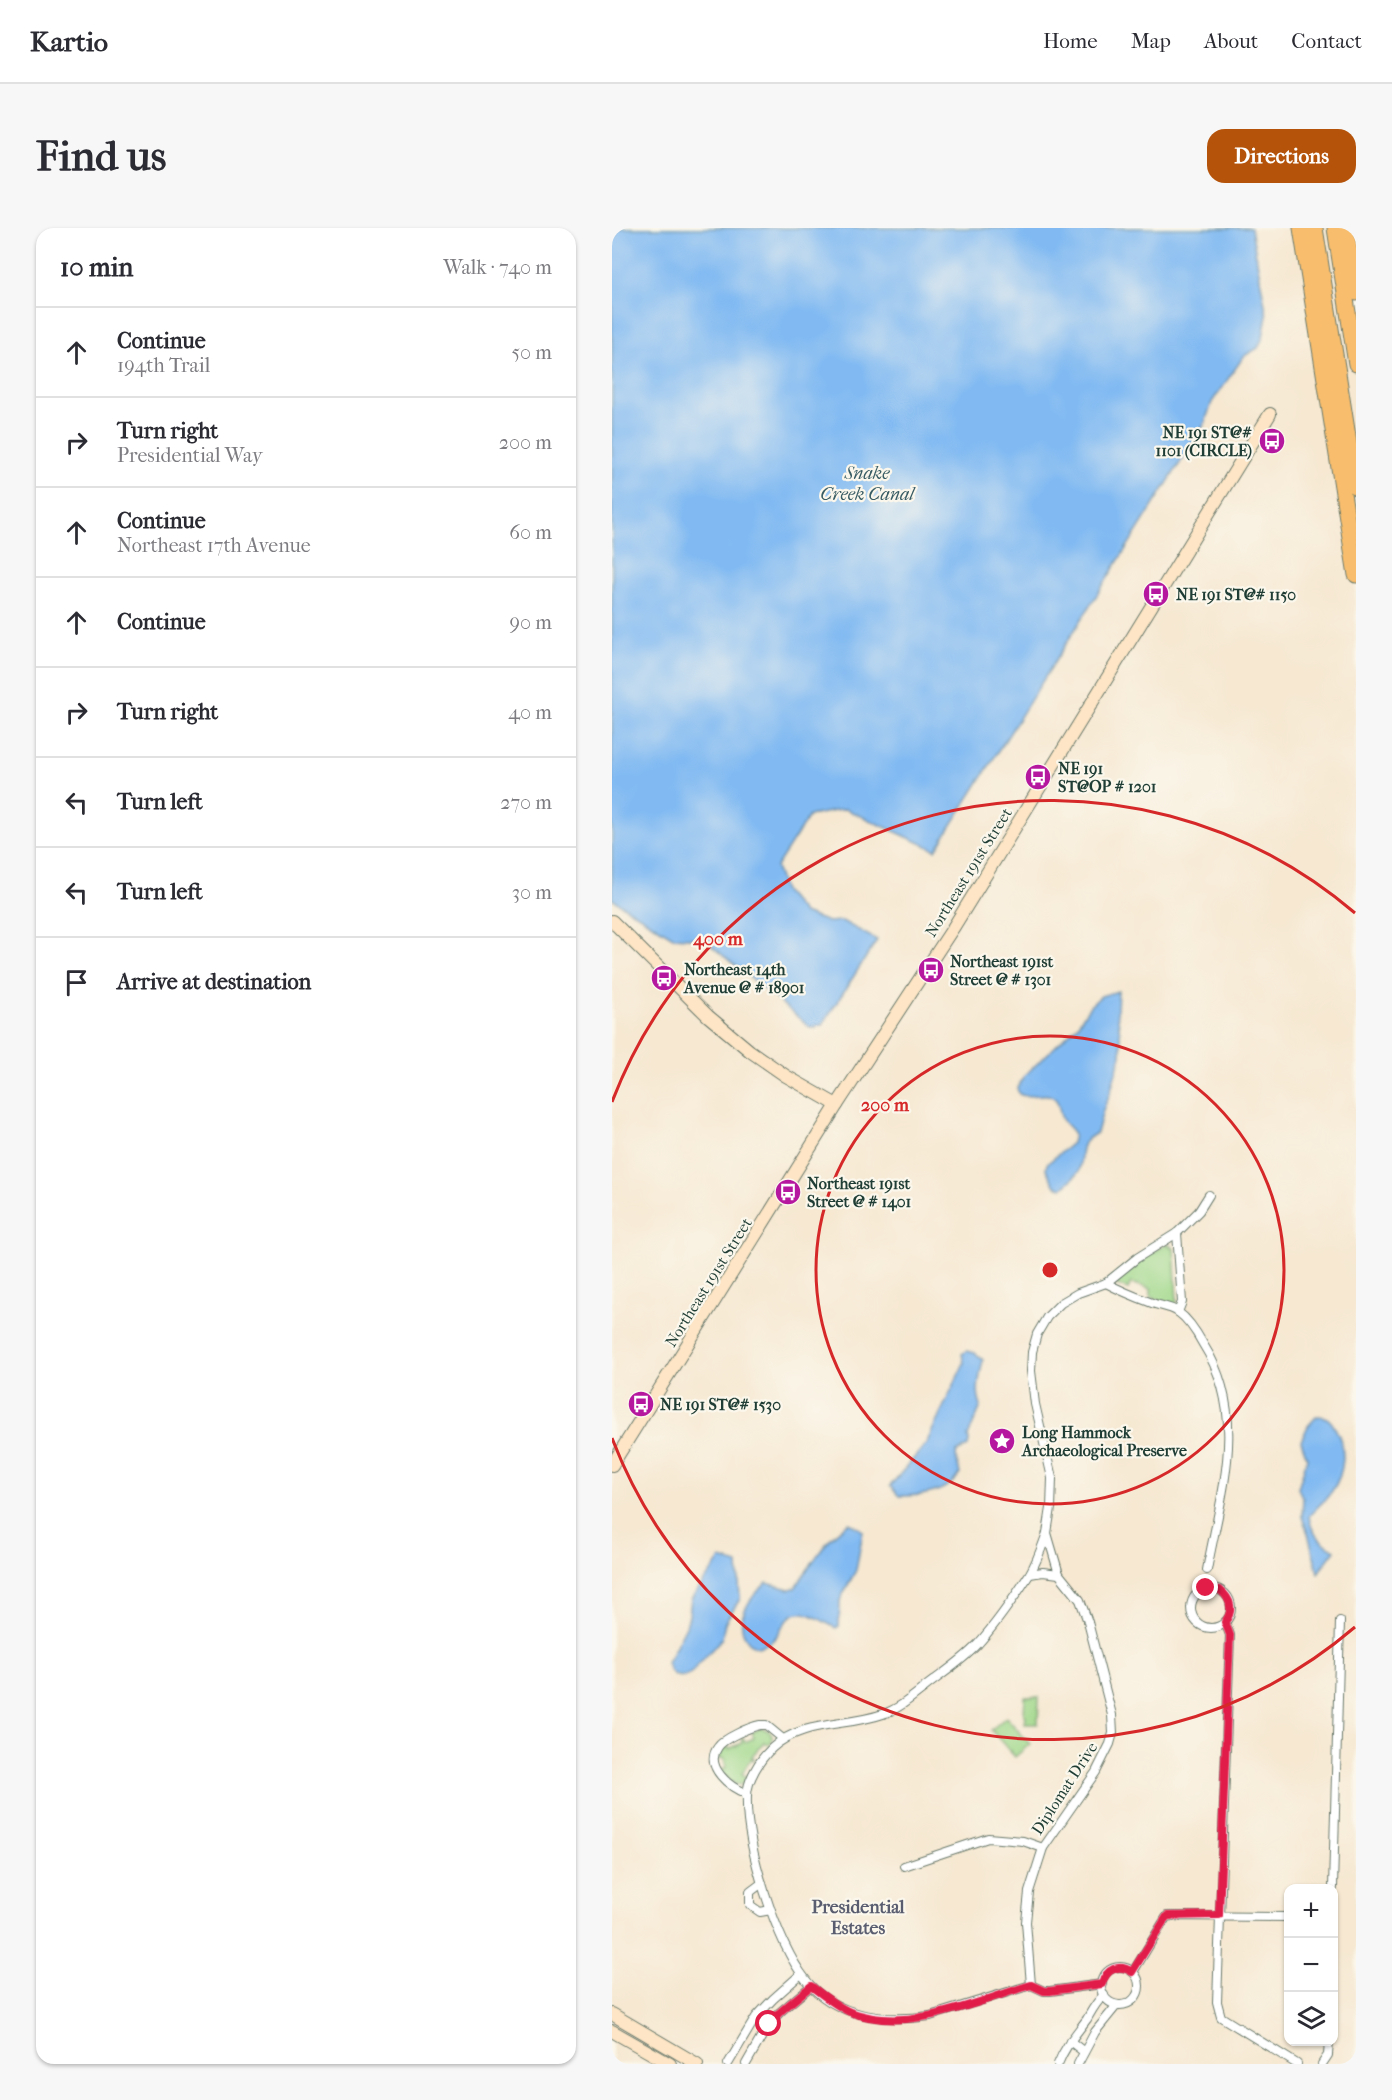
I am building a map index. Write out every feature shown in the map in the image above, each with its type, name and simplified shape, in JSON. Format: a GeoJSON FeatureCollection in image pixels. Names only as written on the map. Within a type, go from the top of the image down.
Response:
{"type":"FeatureCollection","features":[{"type":"Feature","properties":{"kind":"highway"},"geometry":{"type":"LineString","coordinates":[[1301,228],[1356,575]]}},
{"type":"Feature","properties":{"kind":"highway"},"geometry":{"type":"LineString","coordinates":[[1310,228],[1314,256],[1310,287]]}},
{"type":"Feature","properties":{"kind":"highway"},"geometry":{"type":"LineString","coordinates":[[1315,228],[1356,487]]}},
{"type":"Feature","properties":{"kind":"highway"},"geometry":{"type":"LineString","coordinates":[[1335,228],[1356,364]]}},
{"type":"Feature","properties":{"kind":"highway"},"geometry":{"type":"LineString","coordinates":[[1346,228],[1356,293]]}},
{"type":"Feature","properties":{"kind":"street","name":"Northeast 191st Street"},"geometry":{"type":"LineString","coordinates":[[612,1465],[837,1105],[953,928],[1270,414]]}},
{"type":"Feature","properties":{"kind":"street"},"geometry":{"type":"LineString","coordinates":[[612,921],[708,1016],[786,1076],[837,1105]]}},
{"type":"Feature","properties":{"kind":"street"},"geometry":{"type":"LineString","coordinates":[[1102,1984],[1050,1991],[1044,1991],[1031,1985],[930,2016],[891,2019],[849,2012],[811,1986],[801,1974],[771,1910],[750,1832],[747,1794],[752,1777],[762,1759],[783,1739],[800,1731],[884,1714],[899,1707],[978,1644],[1030,1574],[1047,1533],[1052,1478],[1035,1404],[1031,1371],[1032,1352],[1037,1334],[1047,1317],[1061,1303],[1078,1293],[1106,1283],[1137,1258],[1177,1233],[1199,1211],[1209,1195]]}},
{"type":"Feature","properties":{"kind":"street"},"geometry":{"type":"LineString","coordinates":[[1177,1233],[1182,1302],[1178,1312]]}},
{"type":"Feature","properties":{"kind":"street"},"geometry":{"type":"LineString","coordinates":[[1106,1283],[1127,1294],[1178,1312],[1195,1331],[1211,1356],[1222,1385],[1230,1433],[1228,1460],[1207,1570]]}},
{"type":"Feature","properties":{"kind":"street"},"geometry":{"type":"LineString","coordinates":[[1030,1574],[1043,1572],[1059,1574],[1047,1533]]}},
{"type":"Feature","properties":{"kind":"street","name":"Diplomat Drive"},"geometry":{"type":"LineString","coordinates":[[1031,1985],[1026,1922],[1029,1892],[1043,1848],[1096,1772],[1113,1733],[1112,1715],[1088,1622],[1080,1600],[1059,1574]]}},
{"type":"Feature","properties":{"kind":"street"},"geometry":{"type":"LineString","coordinates":[[1206,1588],[1213,1588],[1226,1594],[1231,1607],[1225,1622],[1210,1628],[1194,1620],[1191,1608],[1195,1596],[1206,1588]]}},
{"type":"Feature","properties":{"kind":"street"},"geometry":{"type":"LineString","coordinates":[[1333,1884],[1340,1621]]}},
{"type":"Feature","properties":{"kind":"street"},"geometry":{"type":"LineString","coordinates":[[1225,1622],[1230,1635],[1217,2002],[1221,2018],[1297,2064]]}},
{"type":"Feature","properties":{"kind":"street"},"geometry":{"type":"LineString","coordinates":[[747,1794],[732,1788],[718,1772],[714,1756],[716,1748],[723,1741],[760,1725],[772,1729],[783,1739]]}},
{"type":"Feature","properties":{"kind":"street"},"geometry":{"type":"LineString","coordinates":[[904,1866],[988,1838],[1023,1841],[1043,1848]]}},
{"type":"Feature","properties":{"kind":"street"},"geometry":{"type":"LineString","coordinates":[[762,1883],[750,1892],[749,1900],[756,1911],[771,1910]]}},
{"type":"Feature","properties":{"kind":"street"},"geometry":{"type":"LineString","coordinates":[[1132,1972],[1167,1916],[1284,1917]]}},
{"type":"Feature","properties":{"kind":"street"},"geometry":{"type":"LineString","coordinates":[[1121,1967],[1132,1972],[1139,1982],[1138,1994],[1129,2003],[1117,2005],[1111,2002],[1104,1995],[1102,1984],[1105,1975],[1121,1967]]}},
{"type":"Feature","properties":{"kind":"street"},"geometry":{"type":"LineString","coordinates":[[728,2064],[756,2017],[801,1974]]}},
{"type":"Feature","properties":{"kind":"street"},"geometry":{"type":"LineString","coordinates":[[746,2064],[775,2016],[811,1986]]}},
{"type":"Feature","properties":{"kind":"street"},"geometry":{"type":"LineString","coordinates":[[1058,2064],[1064,2048],[1104,1995]]}},
{"type":"Feature","properties":{"kind":"street"},"geometry":{"type":"LineString","coordinates":[[1078,2064],[1095,2032],[1117,2005]]}},
{"type":"Feature","properties":{"kind":"street"},"geometry":{"type":"LineString","coordinates":[[765,2008],[775,2016]]}},
{"type":"Feature","properties":{"kind":"street"},"geometry":{"type":"LineString","coordinates":[[612,2014],[697,2064]]}},
{"type":"Feature","properties":{"kind":"street"},"geometry":{"type":"LineString","coordinates":[[612,2031],[670,2064]]}},
{"type":"Feature","properties":{"kind":"street"},"geometry":{"type":"LineString","coordinates":[[1070,2041],[1084,2052]]}},
{"type":"Feature","properties":{"kind":"street"},"geometry":{"type":"LineString","coordinates":[[1322,2064],[1328,2055],[1329,2046]]}},
{"type":"Feature","properties":{"kind":"green space"},"geometry":{"type":"Polygon","coordinates":[[[1167,1244],[1174,1248],[1177,1301],[1175,1305],[1169,1305],[1151,1297],[1151,1289],[1131,1283],[1128,1289],[1117,1285],[1115,1280],[1146,1255],[1167,1244]]]}},
{"type":"Feature","properties":{"kind":"green space"},"geometry":{"type":"Polygon","coordinates":[[[1025,1697],[1039,1697],[1038,1724],[1025,1724],[1025,1697]]]}},
{"type":"Feature","properties":{"kind":"green space"},"geometry":{"type":"Polygon","coordinates":[[[1006,1717],[1030,1744],[1015,1757],[991,1730],[1006,1717]]]}},
{"type":"Feature","properties":{"kind":"green space"},"geometry":{"type":"Polygon","coordinates":[[[761,1728],[771,1734],[771,1742],[769,1745],[764,1742],[752,1756],[756,1761],[751,1758],[742,1774],[747,1777],[746,1781],[740,1785],[734,1783],[721,1770],[726,1767],[725,1759],[719,1758],[722,1749],[726,1745],[729,1749],[742,1743],[741,1736],[745,1742],[754,1738],[752,1732],[761,1728]]]}},
{"type":"Feature","properties":{"kind":"water","name":"Snake Creek Canal"},"geometry":{"type":"Polygon","coordinates":[[[619,228],[1251,228],[1267,316],[1263,337],[1258,348],[1244,356],[1212,402],[1204,425],[936,850],[845,809],[809,816],[776,867],[784,891],[803,913],[828,922],[842,921],[877,940],[823,1024],[811,1028],[703,939],[673,937],[612,899],[612,240],[619,228]]]}},
{"type":"Feature","properties":{"kind":"water"},"geometry":{"type":"Polygon","coordinates":[[[1118,991],[1117,1010],[1121,1055],[1110,1093],[1097,1133],[1086,1140],[1082,1148],[1078,1172],[1062,1188],[1055,1186],[1046,1169],[1047,1164],[1072,1143],[1074,1134],[1062,1119],[1055,1099],[1048,1095],[1019,1094],[1017,1088],[1024,1076],[1076,1027],[1090,1006],[1101,996],[1118,991]]]}},
{"type":"Feature","properties":{"kind":"water"},"geometry":{"type":"Polygon","coordinates":[[[966,1351],[975,1353],[983,1360],[978,1389],[981,1406],[968,1436],[968,1446],[957,1452],[960,1474],[948,1486],[940,1490],[899,1496],[890,1486],[926,1444],[964,1363],[962,1354],[966,1351]]]}},
{"type":"Feature","properties":{"kind":"water"},"geometry":{"type":"Polygon","coordinates":[[[1317,1416],[1330,1420],[1339,1436],[1343,1452],[1342,1468],[1336,1484],[1327,1498],[1309,1516],[1312,1528],[1318,1537],[1335,1550],[1318,1573],[1302,1517],[1303,1499],[1298,1488],[1307,1458],[1301,1441],[1308,1426],[1317,1416]]]}},
{"type":"Feature","properties":{"kind":"water"},"geometry":{"type":"Polygon","coordinates":[[[849,1523],[863,1531],[856,1570],[840,1600],[839,1626],[836,1628],[812,1616],[798,1613],[790,1617],[771,1642],[758,1647],[749,1642],[744,1635],[742,1618],[754,1595],[767,1583],[789,1589],[795,1588],[825,1545],[849,1523]]]}},
{"type":"Feature","properties":{"kind":"water"},"geometry":{"type":"Polygon","coordinates":[[[721,1559],[738,1564],[740,1599],[725,1622],[722,1638],[692,1672],[688,1675],[677,1676],[667,1663],[686,1626],[691,1599],[721,1559]]]}},
{"type":"Feature","properties":{"kind":"place","name":"NE 191 ST@# 1101 (CIRCLE)"},"geometry":{"type":"Point","coordinates":[1272,441]}},
{"type":"Feature","properties":{"kind":"place","name":"NE 191 ST@# 1150"},"geometry":{"type":"Point","coordinates":[1156,594]}},
{"type":"Feature","properties":{"kind":"place","name":"NE 191 ST@OP # 1201"},"geometry":{"type":"Point","coordinates":[1038,777]}},
{"type":"Feature","properties":{"kind":"place","name":"Northeast 191st Street @ # 1301"},"geometry":{"type":"Point","coordinates":[931,970]}},
{"type":"Feature","properties":{"kind":"place","name":"Northeast 14th Avenue @ # 18901"},"geometry":{"type":"Point","coordinates":[664,978]}},
{"type":"Feature","properties":{"kind":"place","name":"Northeast 191st Street @ # 1401"},"geometry":{"type":"Point","coordinates":[788,1192]}},
{"type":"Feature","properties":{"kind":"place","name":"NE 191 ST@# 1530"},"geometry":{"type":"Point","coordinates":[641,1404]}},
{"type":"Feature","properties":{"kind":"place","name":"Long Hammock Archaeological Preserve"},"geometry":{"type":"Point","coordinates":[1002,1441]}},
{"type":"Feature","properties":{"kind":"district","name":"Presidential Estates"},"geometry":{"type":"Point","coordinates":[858,1917]}},
{"type":"Feature","properties":{"kind":"route"},"geometry":{"type":"LineString","coordinates":[[769,2024],[811,1986],[849,2012],[891,2019],[930,2016],[1031,1985],[1044,1991],[1050,1991],[1102,1984],[1105,1975],[1115,1968],[1121,1967],[1132,1972],[1167,1916],[1219,1915],[1230,1635],[1225,1622],[1231,1607],[1226,1594],[1220,1590],[1206,1588]]}}]}
